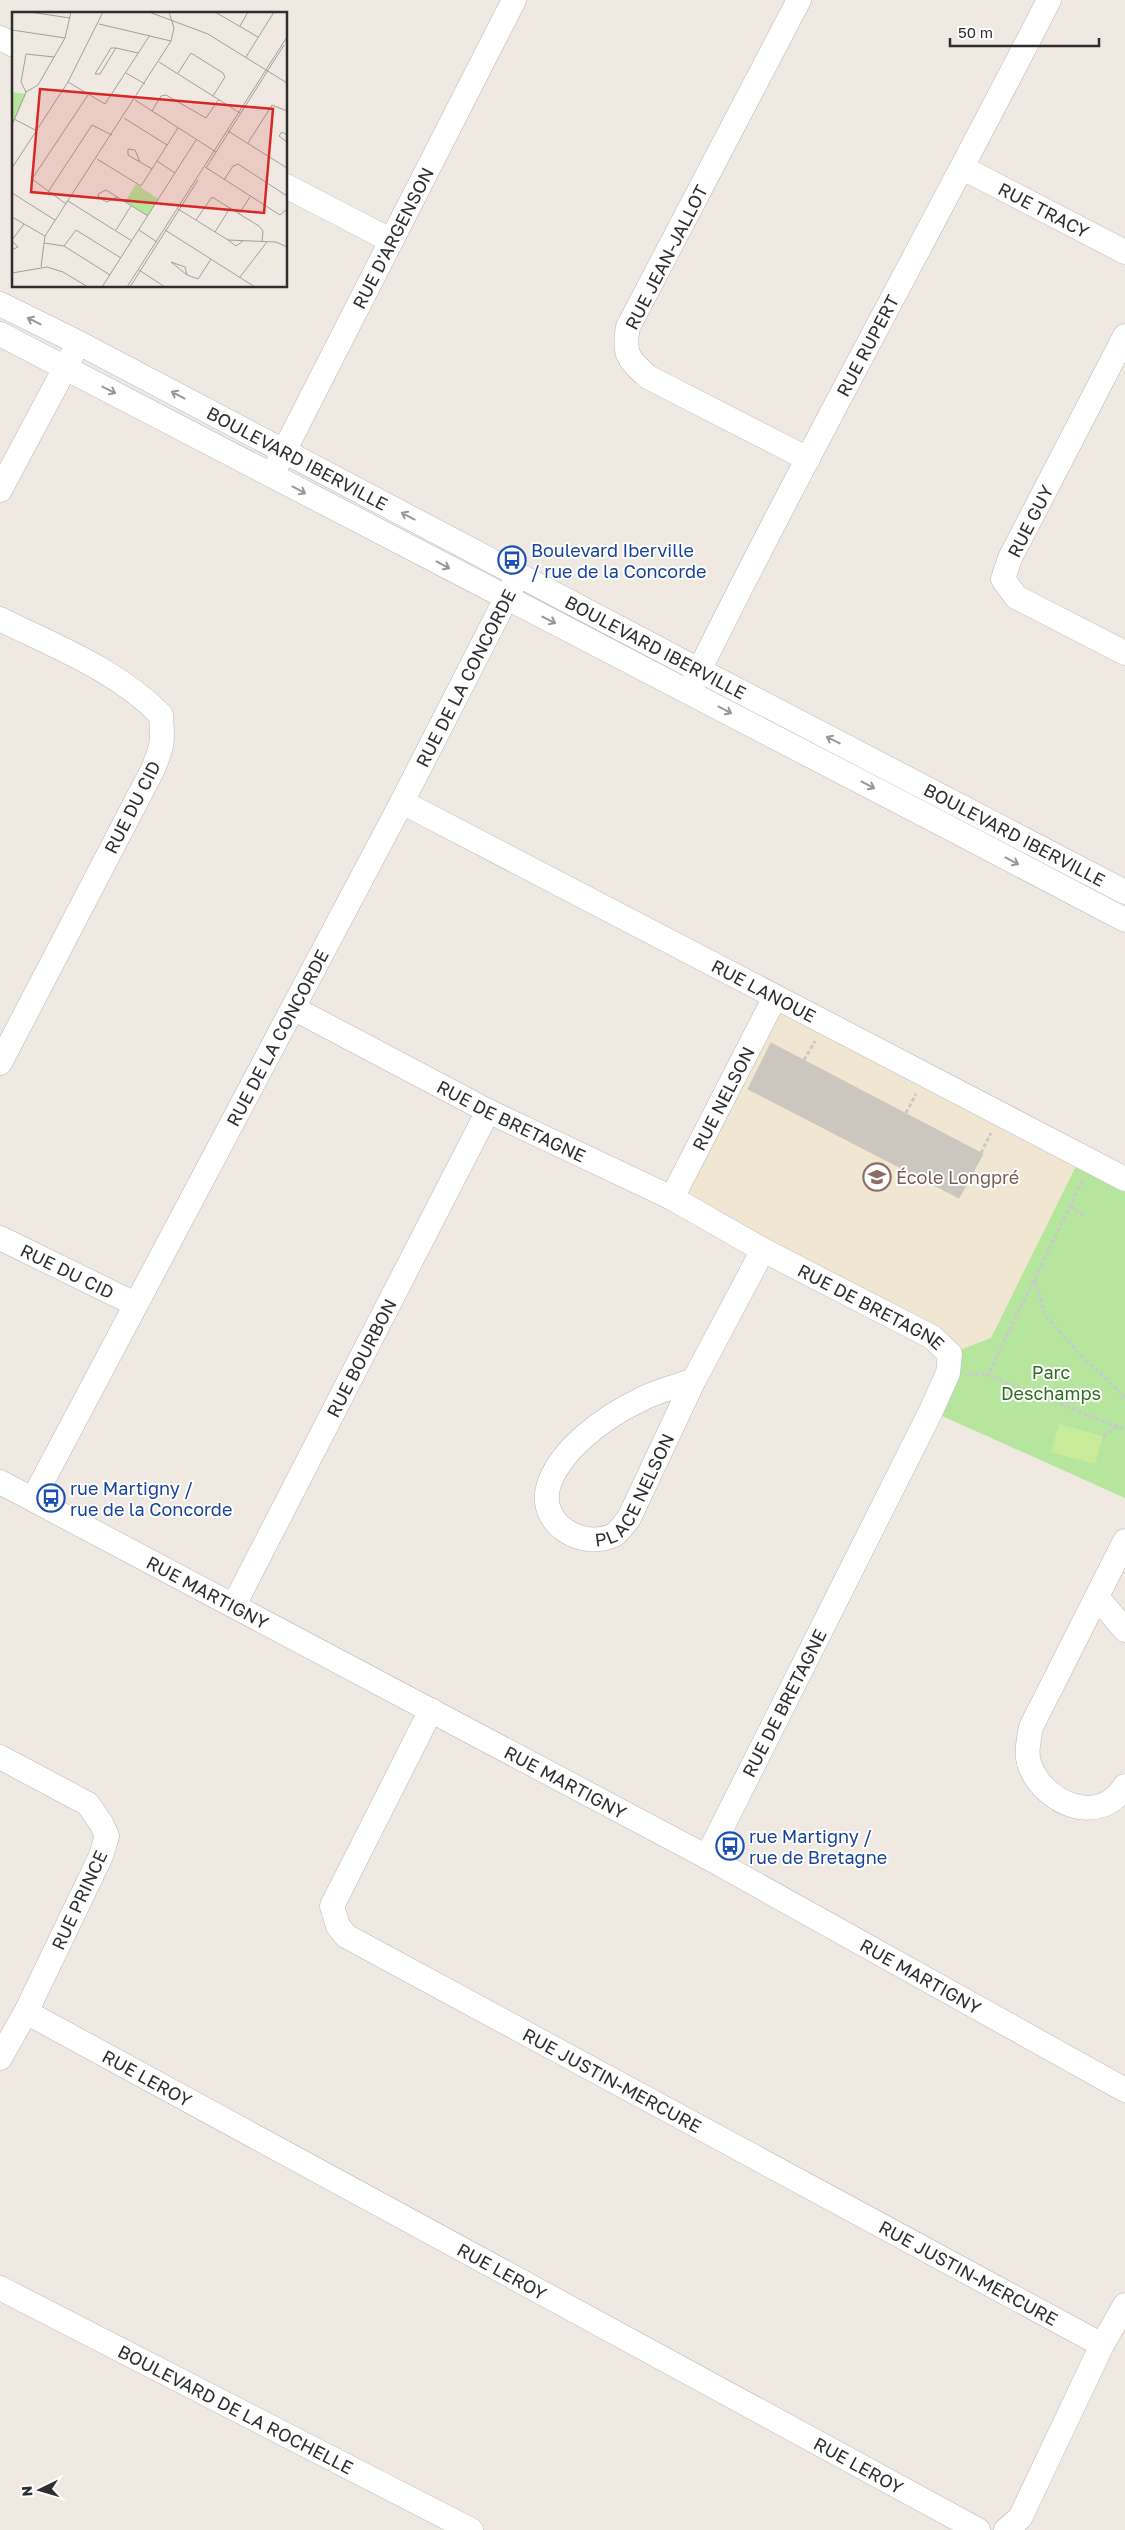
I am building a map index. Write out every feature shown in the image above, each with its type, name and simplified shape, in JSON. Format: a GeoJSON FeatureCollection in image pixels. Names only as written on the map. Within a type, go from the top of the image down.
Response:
{"type":"FeatureCollection","features":[{"type":"Feature","properties":{"kind":"street","name":"RUE D'ARGENSON"},"geometry":{"type":"LineString","coordinates":[[272,475],[283,450],[514,0]]}},
{"type":"Feature","properties":{"kind":"street","name":"RUE JEAN-JALLOT"},"geometry":{"type":"LineString","coordinates":[[799,0],[628,328],[625,346],[631,361],[648,377],[808,459]]}},
{"type":"Feature","properties":{"kind":"street","name":"RUE RUPERT"},"geometry":{"type":"LineString","coordinates":[[694,681],[808,459],[963,168],[1049,0]]}},
{"type":"Feature","properties":{"kind":"street"},"geometry":{"type":"LineString","coordinates":[[0,38],[12,44]]}},
{"type":"Feature","properties":{"kind":"street","name":"RUE TRACY"},"geometry":{"type":"LineString","coordinates":[[963,168],[1125,252]]}},
{"type":"Feature","properties":{"kind":"street"},"geometry":{"type":"LineString","coordinates":[[288,187],[390,240]]}},
{"type":"Feature","properties":{"kind":"street","name":"BOULEVARD IBERVILLE"},"geometry":{"type":"LineString","coordinates":[[0,304],[79,343],[519,575],[694,681],[1125,920]]}},
{"type":"Feature","properties":{"kind":"street","name":"BOULEVARD IBERVILLE"},"geometry":{"type":"LineString","coordinates":[[0,334],[505,598],[694,681],[1125,892]]}},
{"type":"Feature","properties":{"kind":"street","name":"RUE GUY"},"geometry":{"type":"LineString","coordinates":[[1125,336],[1117,373],[1010,558],[1003,579],[1016,597],[1125,653]]}},
{"type":"Feature","properties":{"kind":"street"},"geometry":{"type":"LineString","coordinates":[[0,490],[79,343]]}},
{"type":"Feature","properties":{"kind":"street","name":"RUE DE LA CONCORDE"},"geometry":{"type":"LineString","coordinates":[[34,1499],[135,1304],[402,802],[505,598],[519,575]]}},
{"type":"Feature","properties":{"kind":"street","name":"RUE DU CID"},"geometry":{"type":"LineString","coordinates":[[0,619],[112,676],[141,695],[161,715],[162,748],[152,771],[0,1062]]}},
{"type":"Feature","properties":{"kind":"street","name":"RUE LANOUE"},"geometry":{"type":"LineString","coordinates":[[402,802],[1125,1179]]}},
{"type":"Feature","properties":{"kind":"street","name":"RUE NELSON"},"geometry":{"type":"LineString","coordinates":[[672,1198],[775,997]]}},
{"type":"Feature","properties":{"kind":"street","name":"RUE DE BRETAGNE"},"geometry":{"type":"LineString","coordinates":[[293,1008],[488,1111],[672,1198],[763,1250],[932,1337],[950,1354],[948,1373],[931,1411],[707,1857]]}},
{"type":"Feature","properties":{"kind":"street","name":"RUE BOURBON"},"geometry":{"type":"LineString","coordinates":[[234,1605],[488,1111]]}},
{"type":"Feature","properties":{"kind":"street","name":"RUE DU CID"},"geometry":{"type":"LineString","coordinates":[[0,1238],[135,1304]]}},
{"type":"Feature","properties":{"kind":"street","name":"PLACE NELSON"},"geometry":{"type":"LineString","coordinates":[[694,1380],[639,1400],[574,1445],[555,1472],[548,1490],[552,1519],[565,1531],[581,1538],[598,1539],[615,1535],[629,1518],[694,1380],[763,1250]]}},
{"type":"Feature","properties":{"kind":"street","name":"RUE MARTIGNY"},"geometry":{"type":"LineString","coordinates":[[0,1482],[707,1857],[1125,2090]]}},
{"type":"Feature","properties":{"kind":"street"},"geometry":{"type":"LineString","coordinates":[[1125,1541],[1031,1727],[1027,1748],[1028,1756],[1038,1782],[1055,1798],[1074,1807],[1100,1806],[1118,1796],[1125,1786]]}},
{"type":"Feature","properties":{"kind":"street"},"geometry":{"type":"LineString","coordinates":[[1097,1597],[1125,1630]]}},
{"type":"Feature","properties":{"kind":"street","name":"RUE JUSTIN-MERCURE"},"geometry":{"type":"LineString","coordinates":[[431,1710],[332,1906],[338,1926],[346,1936],[1102,2345]]}},
{"type":"Feature","properties":{"kind":"street","name":"RUE PRINCE"},"geometry":{"type":"LineString","coordinates":[[0,1757],[88,1804],[107,1836],[102,1856],[26,2012],[0,2058]]}},
{"type":"Feature","properties":{"kind":"street","name":"RUE LEROY"},"geometry":{"type":"LineString","coordinates":[[26,2012],[978,2530]]}},
{"type":"Feature","properties":{"kind":"street","name":"BOULEVARD DE LA ROCHELLE"},"geometry":{"type":"LineString","coordinates":[[0,2288],[464,2528]]}},
{"type":"Feature","properties":{"kind":"street"},"geometry":{"type":"LineString","coordinates":[[1006,2530],[1020,2518],[1102,2345],[1125,2305]]}},
{"type":"Feature","properties":{"kind":"path"},"geometry":{"type":"LineString","coordinates":[[1091,1162],[988,1376],[1125,1430]]}},
{"type":"Feature","properties":{"kind":"path"},"geometry":{"type":"LineString","coordinates":[[1070,1206],[1084,1216]]}},
{"type":"Feature","properties":{"kind":"path"},"geometry":{"type":"LineString","coordinates":[[1034,1278],[1045,1315],[1077,1351],[1125,1397]]}},
{"type":"Feature","properties":{"kind":"path"},"geometry":{"type":"LineString","coordinates":[[1103,1436],[1116,1427]]}},
{"type":"Feature","properties":{"kind":"shaded area","name":"École Longpré"},"geometry":{"type":"Polygon","coordinates":[[[775,997],[1081,1156],[991,1338],[950,1354],[672,1198],[775,997]]]}},
{"type":"Feature","properties":{"kind":"green space","name":"Parc Deschamps"},"geometry":{"type":"Polygon","coordinates":[[[1081,1156],[1125,1179],[1125,1498],[931,1411],[950,1354],[991,1338],[1081,1156]]]}},
{"type":"Feature","properties":{"kind":"green space"},"geometry":{"type":"Polygon","coordinates":[[[1059,1424],[1103,1436],[1095,1464],[1051,1452],[1059,1424]]]}},
{"type":"Feature","properties":{"kind":"building","name":"École Longpré"},"geometry":{"type":"Polygon","coordinates":[[[771,1043],[983,1154],[959,1198],[748,1089],[771,1043]]]}},
{"type":"Feature","properties":{"kind":"place","name":"Boulevard Iberville / rue de la Concorde"},"geometry":{"type":"Point","coordinates":[512,560]}},
{"type":"Feature","properties":{"kind":"place","name":"École Longpré"},"geometry":{"type":"Point","coordinates":[877,1177]}},
{"type":"Feature","properties":{"kind":"place","name":"rue Martigny / rue de la Concorde"},"geometry":{"type":"Point","coordinates":[51,1498]}},
{"type":"Feature","properties":{"kind":"place","name":"rue Martigny / rue de Bretagne"},"geometry":{"type":"Point","coordinates":[730,1846]}}]}
